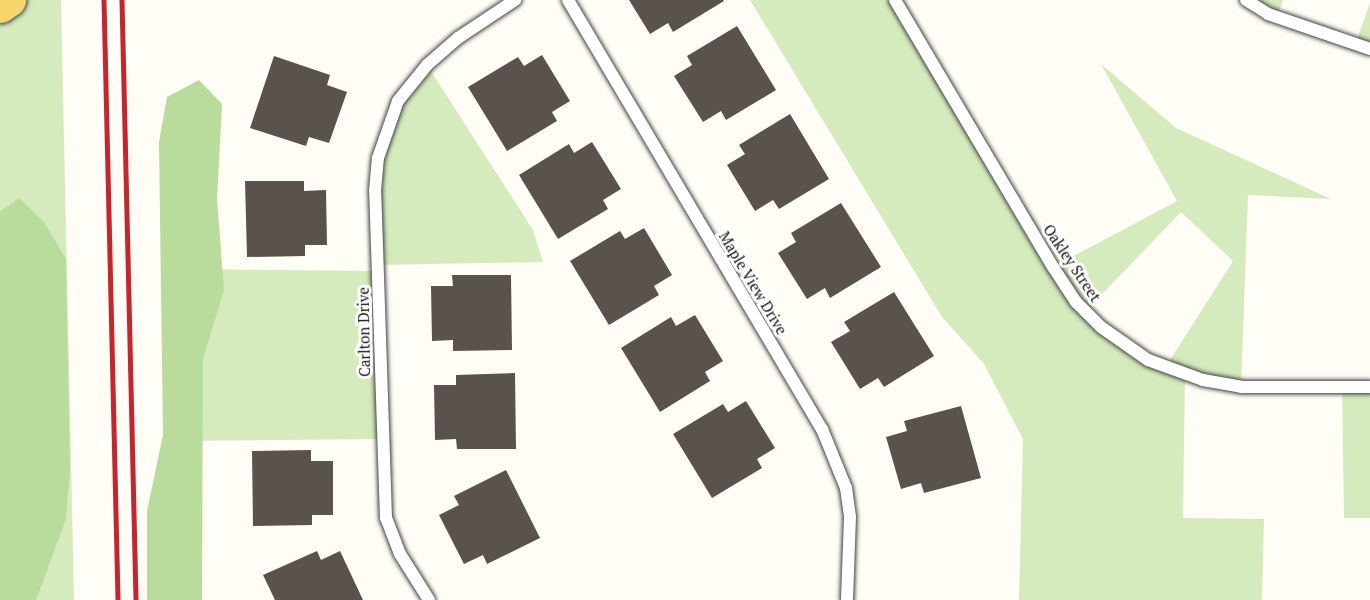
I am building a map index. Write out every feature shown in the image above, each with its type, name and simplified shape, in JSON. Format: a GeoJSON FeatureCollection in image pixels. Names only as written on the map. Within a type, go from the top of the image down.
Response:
{"type":"FeatureCollection","features":[{"type":"Feature","properties":{"kind":"main road"},"geometry":{"type":"LineString","coordinates":[[0,6],[9,0]]}},
{"type":"Feature","properties":{"kind":"lane","name":"Carlton Drive"},"geometry":{"type":"LineString","coordinates":[[429,600],[400,554],[386,518],[375,191],[378,158],[398,101],[427,65],[458,38],[515,0]]}},
{"type":"Feature","properties":{"kind":"lane","name":"Maple View Drive"},"geometry":{"type":"LineString","coordinates":[[568,0],[822,429],[846,488],[850,517],[847,600]]}},
{"type":"Feature","properties":{"kind":"lane","name":"Oakley Street"},"geometry":{"type":"LineString","coordinates":[[895,0],[1053,267],[1076,302],[1101,327],[1148,360],[1203,380],[1241,387],[1370,387]]}},
{"type":"Feature","properties":{"kind":"lane"},"geometry":{"type":"LineString","coordinates":[[1246,0],[1277,17],[1370,49]]}},
{"type":"Feature","properties":{"kind":"green space"},"geometry":{"type":"Polygon","coordinates":[[[0,0],[61,0],[74,600],[0,600],[0,0]]]}},
{"type":"Feature","properties":{"kind":"green space"},"geometry":{"type":"Polygon","coordinates":[[[750,0],[895,0],[1053,267],[1177,201],[1101,64],[1176,128],[1331,199],[1248,195],[1241,387],[1185,375],[1183,518],[1264,519],[1262,600],[1019,600],[1023,439],[984,364],[942,317],[750,0]],[[1181,212],[1086,311],[1165,368],[1233,261],[1181,212]]]}},
{"type":"Feature","properties":{"kind":"green space"},"geometry":{"type":"Polygon","coordinates":[[[1246,0],[1283,0],[1277,17],[1246,0]]]}},
{"type":"Feature","properties":{"kind":"green space"},"geometry":{"type":"Polygon","coordinates":[[[1370,3],[1370,49],[1355,45],[1370,3]]]}},
{"type":"Feature","properties":{"kind":"green space"},"geometry":{"type":"Polygon","coordinates":[[[427,65],[533,230],[543,262],[377,265],[375,191],[386,132],[427,65]]]}},
{"type":"Feature","properties":{"kind":"green space"},"geometry":{"type":"Polygon","coordinates":[[[199,80],[222,104],[217,199],[224,290],[203,359],[202,600],[147,600],[147,511],[163,435],[159,142],[167,97],[199,80]]]}},
{"type":"Feature","properties":{"kind":"green space"},"geometry":{"type":"Polygon","coordinates":[[[19,198],[44,222],[66,259],[70,469],[66,519],[36,600],[0,600],[0,212],[19,198]]]}},
{"type":"Feature","properties":{"kind":"green space"},"geometry":{"type":"Polygon","coordinates":[[[171,269],[377,271],[381,439],[175,441],[171,269]]]}},
{"type":"Feature","properties":{"kind":"green space"},"geometry":{"type":"Polygon","coordinates":[[[1370,387],[1370,518],[1344,518],[1342,389],[1370,387]]]}},
{"type":"Feature","properties":{"kind":"building"},"geometry":{"type":"Polygon","coordinates":[[[629,0],[724,1],[673,32],[668,23],[650,34],[629,0]]]}},
{"type":"Feature","properties":{"kind":"building"},"geometry":{"type":"Polygon","coordinates":[[[737,26],[776,90],[726,120],[721,111],[703,122],[674,76],[692,65],[687,56],[737,26]]]}},
{"type":"Feature","properties":{"kind":"building"},"geometry":{"type":"Polygon","coordinates":[[[542,55],[570,101],[552,112],[557,121],[507,151],[468,87],[518,57],[524,66],[542,55]]]}},
{"type":"Feature","properties":{"kind":"building"},"geometry":{"type":"Polygon","coordinates":[[[274,56],[330,75],[327,85],[347,92],[329,143],[309,137],[306,146],[250,128],[274,56]]]}},
{"type":"Feature","properties":{"kind":"building"},"geometry":{"type":"Polygon","coordinates":[[[790,114],[829,179],[779,209],[773,200],[755,211],[727,165],[745,154],[739,145],[790,114]]]}},
{"type":"Feature","properties":{"kind":"building"},"geometry":{"type":"Polygon","coordinates":[[[592,142],[621,189],[603,200],[608,209],[558,239],[519,175],[569,144],[574,153],[592,142]]]}},
{"type":"Feature","properties":{"kind":"building"},"geometry":{"type":"Polygon","coordinates":[[[245,181],[304,181],[304,191],[326,190],[327,245],[305,245],[305,256],[247,257],[245,181]]]}},
{"type":"Feature","properties":{"kind":"building"},"geometry":{"type":"Polygon","coordinates":[[[841,203],[881,267],[830,298],[825,288],[807,299],[778,253],[796,242],[791,233],[841,203]]]}},
{"type":"Feature","properties":{"kind":"building"},"geometry":{"type":"Polygon","coordinates":[[[644,228],[672,275],[654,286],[659,295],[609,325],[570,261],[620,231],[625,239],[644,228]]]}},
{"type":"Feature","properties":{"kind":"building"},"geometry":{"type":"Polygon","coordinates":[[[452,275],[511,275],[512,350],[453,351],[453,340],[432,341],[431,286],[453,286],[452,275]]]}},
{"type":"Feature","properties":{"kind":"building"},"geometry":{"type":"Polygon","coordinates":[[[894,292],[934,356],[884,387],[878,378],[860,389],[831,342],[850,331],[844,322],[894,292]]]}},
{"type":"Feature","properties":{"kind":"building"},"geometry":{"type":"Polygon","coordinates":[[[695,315],[723,361],[705,372],[710,381],[660,412],[621,348],[671,317],[676,326],[695,315]]]}},
{"type":"Feature","properties":{"kind":"building"},"geometry":{"type":"Polygon","coordinates":[[[515,373],[516,449],[457,449],[456,439],[435,440],[434,385],[456,385],[456,375],[515,373]]]}},
{"type":"Feature","properties":{"kind":"building"},"geometry":{"type":"Polygon","coordinates":[[[746,401],[775,448],[757,459],[762,468],[712,498],[673,434],[723,404],[728,412],[746,401]]]}},
{"type":"Feature","properties":{"kind":"building"},"geometry":{"type":"Polygon","coordinates":[[[961,406],[981,478],[924,493],[921,483],[901,489],[886,437],[907,431],[904,421],[961,406]]]}},
{"type":"Feature","properties":{"kind":"building"},"geometry":{"type":"Polygon","coordinates":[[[311,450],[311,461],[333,461],[333,515],[312,515],[312,525],[253,526],[252,451],[311,450]]]}},
{"type":"Feature","properties":{"kind":"building"},"geometry":{"type":"Polygon","coordinates":[[[506,470],[540,538],[487,564],[483,555],[464,564],[439,515],[459,505],[454,496],[506,470]]]}},
{"type":"Feature","properties":{"kind":"building"},"geometry":{"type":"Polygon","coordinates":[[[317,551],[321,560],[340,551],[363,600],[275,600],[263,575],[317,551]]]}},
{"type":"Feature","properties":{"kind":"railway"},"geometry":{"type":"LineString","coordinates":[[104,0],[118,600]]}},
{"type":"Feature","properties":{"kind":"railway"},"geometry":{"type":"LineString","coordinates":[[122,0],[136,600]]}}]}
